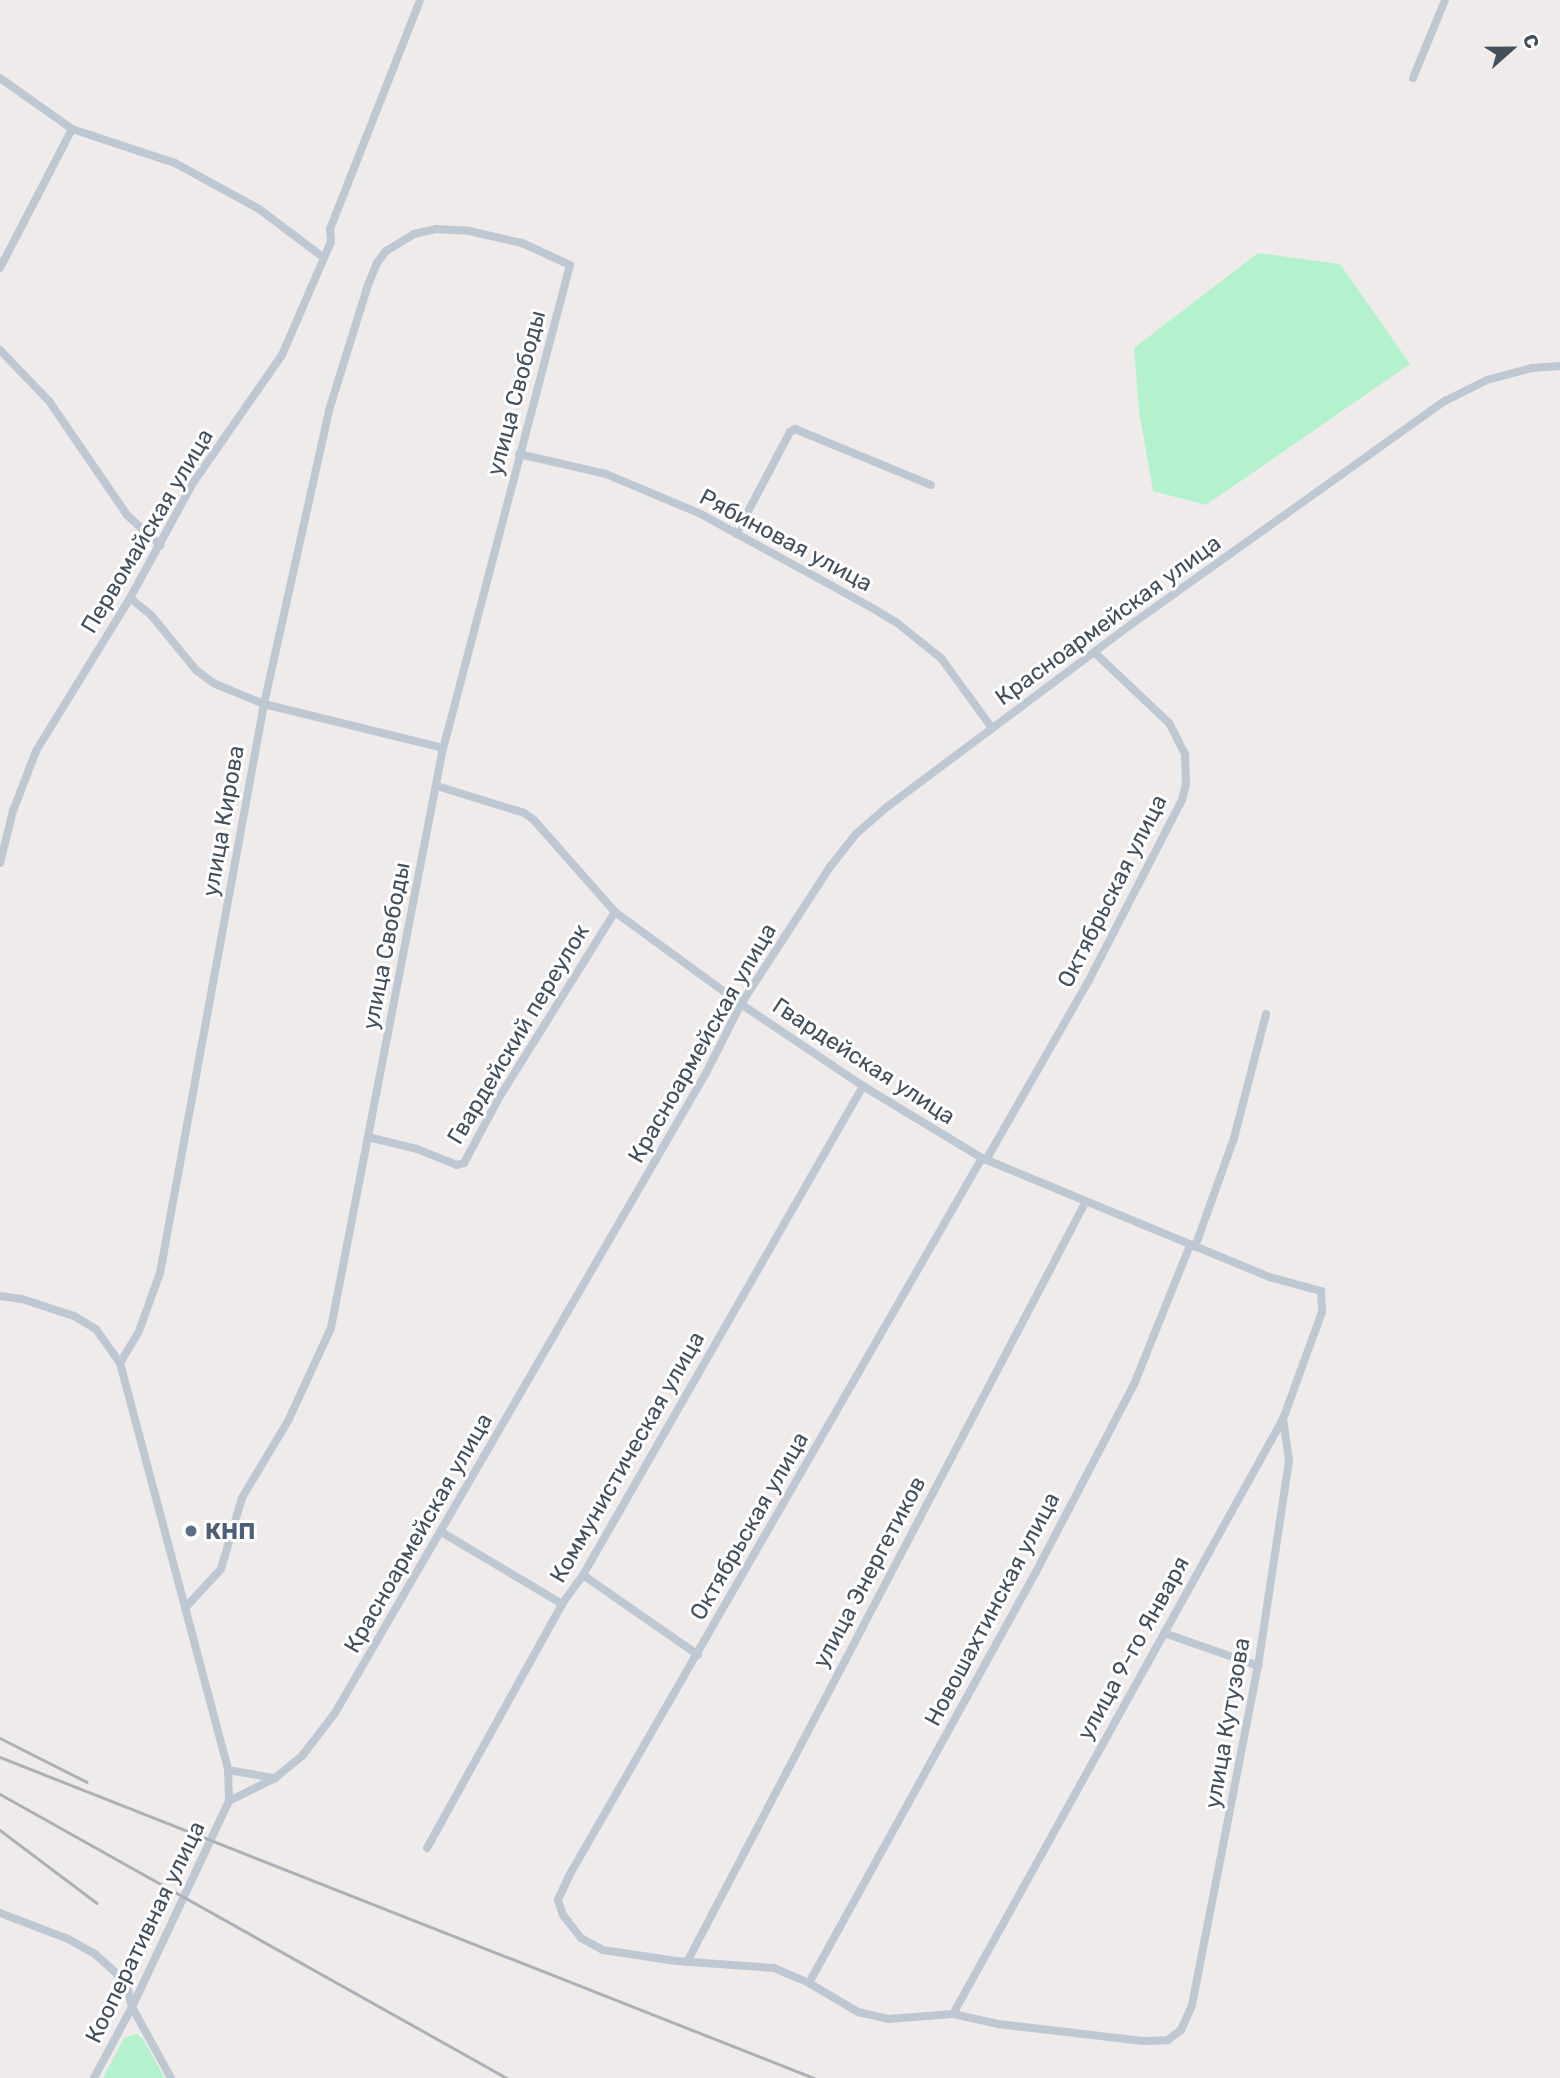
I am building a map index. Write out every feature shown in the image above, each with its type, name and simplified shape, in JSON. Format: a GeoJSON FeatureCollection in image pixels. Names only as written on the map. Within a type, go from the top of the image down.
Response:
{"type":"FeatureCollection","features":[{"type":"Feature","properties":{"kind":"street","name":"Первомайская улица"},"geometry":{"type":"LineString","coordinates":[[0,863],[13,810],[36,751],[130,598],[193,483],[282,355],[331,242],[330,229],[420,0]]}},
{"type":"Feature","properties":{"kind":"street"},"geometry":{"type":"LineString","coordinates":[[1413,78],[1445,0]]}},
{"type":"Feature","properties":{"kind":"street"},"geometry":{"type":"LineString","coordinates":[[0,78],[72,129],[175,163],[258,209],[324,258]]}},
{"type":"Feature","properties":{"kind":"street"},"geometry":{"type":"LineString","coordinates":[[0,268],[72,129]]}},
{"type":"Feature","properties":{"kind":"street","name":"улица Кирова"},"geometry":{"type":"LineString","coordinates":[[120,1363],[139,1331],[160,1273],[264,704],[330,407],[377,263],[386,251],[414,234],[436,229],[469,231],[522,243],[570,265]]}},
{"type":"Feature","properties":{"kind":"street","name":"улица Свободы"},"geometry":{"type":"LineString","coordinates":[[185,1608],[221,1569],[242,1498],[288,1421],[331,1328],[443,748],[570,265]]}},
{"type":"Feature","properties":{"kind":"street"},"geometry":{"type":"LineString","coordinates":[[0,350],[49,401],[127,515],[160,545]]}},
{"type":"Feature","properties":{"kind":"street","name":"Красноармейская улица"},"geometry":{"type":"LineString","coordinates":[[275,1778],[302,1756],[335,1713],[443,1533],[706,1073],[741,1004],[830,867],[856,834],[887,807],[1094,652],[1463,390],[1511,373],[1560,366]]}},
{"type":"Feature","properties":{"kind":"street"},"geometry":{"type":"LineString","coordinates":[[736,534],[790,432],[795,429],[932,485]]}},
{"type":"Feature","properties":{"kind":"street","name":"Рябиновая улица"},"geometry":{"type":"LineString","coordinates":[[519,454],[606,474],[699,513],[869,606],[922,640],[941,658],[992,728]]}},
{"type":"Feature","properties":{"kind":"street"},"geometry":{"type":"LineString","coordinates":[[130,598],[151,614],[203,677],[234,693],[264,704],[443,748]]}},
{"type":"Feature","properties":{"kind":"street","name":"Октябрьская улица"},"geometry":{"type":"LineString","coordinates":[[687,1962],[603,1950],[581,1938],[563,1915],[558,1900],[570,1874],[1090,980],[1182,800],[1186,785],[1185,754],[1169,723],[1094,652]]}},
{"type":"Feature","properties":{"kind":"street","name":"Гвардейская улица"},"geometry":{"type":"LineString","coordinates":[[437,786],[511,808],[533,819],[615,912],[741,1004],[863,1086],[984,1159],[1270,1277],[1321,1291]]}},
{"type":"Feature","properties":{"kind":"street","name":"Гвардейский переулок"},"geometry":{"type":"LineString","coordinates":[[368,1137],[417,1149],[457,1165],[464,1163],[500,1096],[615,912]]}},
{"type":"Feature","properties":{"kind":"street","name":"Новошахтинская улица"},"geometry":{"type":"LineString","coordinates":[[809,1983],[1032,1577],[1135,1382],[1234,1138],[1266,1014]]}},
{"type":"Feature","properties":{"kind":"street","name":"Коммунистическая улица"},"geometry":{"type":"LineString","coordinates":[[427,1848],[562,1604],[583,1575],[863,1086]]}},
{"type":"Feature","properties":{"kind":"street","name":"улица Энергетиков"},"geometry":{"type":"LineString","coordinates":[[687,1962],[1086,1201]]}},
{"type":"Feature","properties":{"kind":"street","name":"улица 9-го Января"},"geometry":{"type":"LineString","coordinates":[[953,2014],[1283,1419],[1322,1312],[1321,1291]]}},
{"type":"Feature","properties":{"kind":"street"},"geometry":{"type":"LineString","coordinates":[[0,1296],[22,1299],[74,1316],[96,1329],[120,1363]]}},
{"type":"Feature","properties":{"kind":"street","name":"Кооперативная улица"},"geometry":{"type":"LineString","coordinates":[[94,2078],[132,2007],[229,1801],[228,1770],[120,1363]]}},
{"type":"Feature","properties":{"kind":"street","name":"улица Кутузова"},"geometry":{"type":"LineString","coordinates":[[953,2014],[998,2024],[1143,2041],[1168,2040],[1181,2030],[1192,2005],[1258,1666],[1289,1460],[1283,1419]]}},
{"type":"Feature","properties":{"kind":"street"},"geometry":{"type":"LineString","coordinates":[[443,1533],[562,1604]]}},
{"type":"Feature","properties":{"kind":"street"},"geometry":{"type":"LineString","coordinates":[[583,1575],[698,1655]]}},
{"type":"Feature","properties":{"kind":"street"},"geometry":{"type":"LineString","coordinates":[[1164,1633],[1258,1666]]}},
{"type":"Feature","properties":{"kind":"street"},"geometry":{"type":"LineString","coordinates":[[228,1770],[275,1778]]}},
{"type":"Feature","properties":{"kind":"street","name":"Кооперативная улица"},"geometry":{"type":"LineString","coordinates":[[229,1801],[275,1778]]}},
{"type":"Feature","properties":{"kind":"street"},"geometry":{"type":"LineString","coordinates":[[0,1913],[39,1926],[95,1954],[115,1972],[128,1990],[132,2007],[171,2078]]}},
{"type":"Feature","properties":{"kind":"street"},"geometry":{"type":"LineString","coordinates":[[687,1962],[774,1969],[809,1983],[858,2012],[888,2019],[953,2014]]}},
{"type":"Feature","properties":{"kind":"green space"},"geometry":{"type":"Polygon","coordinates":[[[1258,253],[1340,264],[1410,364],[1206,505],[1153,491],[1139,411],[1134,348],[1258,253]]]}},
{"type":"Feature","properties":{"kind":"green space"},"geometry":{"type":"Polygon","coordinates":[[[136,2034],[142,2038],[165,2078],[103,2078],[124,2038],[136,2034]]]}},
{"type":"Feature","properties":{"kind":"railway"},"geometry":{"type":"LineString","coordinates":[[0,1738],[87,1782]]}},
{"type":"Feature","properties":{"kind":"railway"},"geometry":{"type":"LineString","coordinates":[[0,1757],[814,2078]]}},
{"type":"Feature","properties":{"kind":"railway"},"geometry":{"type":"LineString","coordinates":[[0,1794],[507,2078]]}},
{"type":"Feature","properties":{"kind":"railway"},"geometry":{"type":"LineString","coordinates":[[0,1830],[97,1903]]}},
{"type":"Feature","properties":{"kind":"place","name":"КНП"},"geometry":{"type":"Point","coordinates":[191,1531]}}]}
